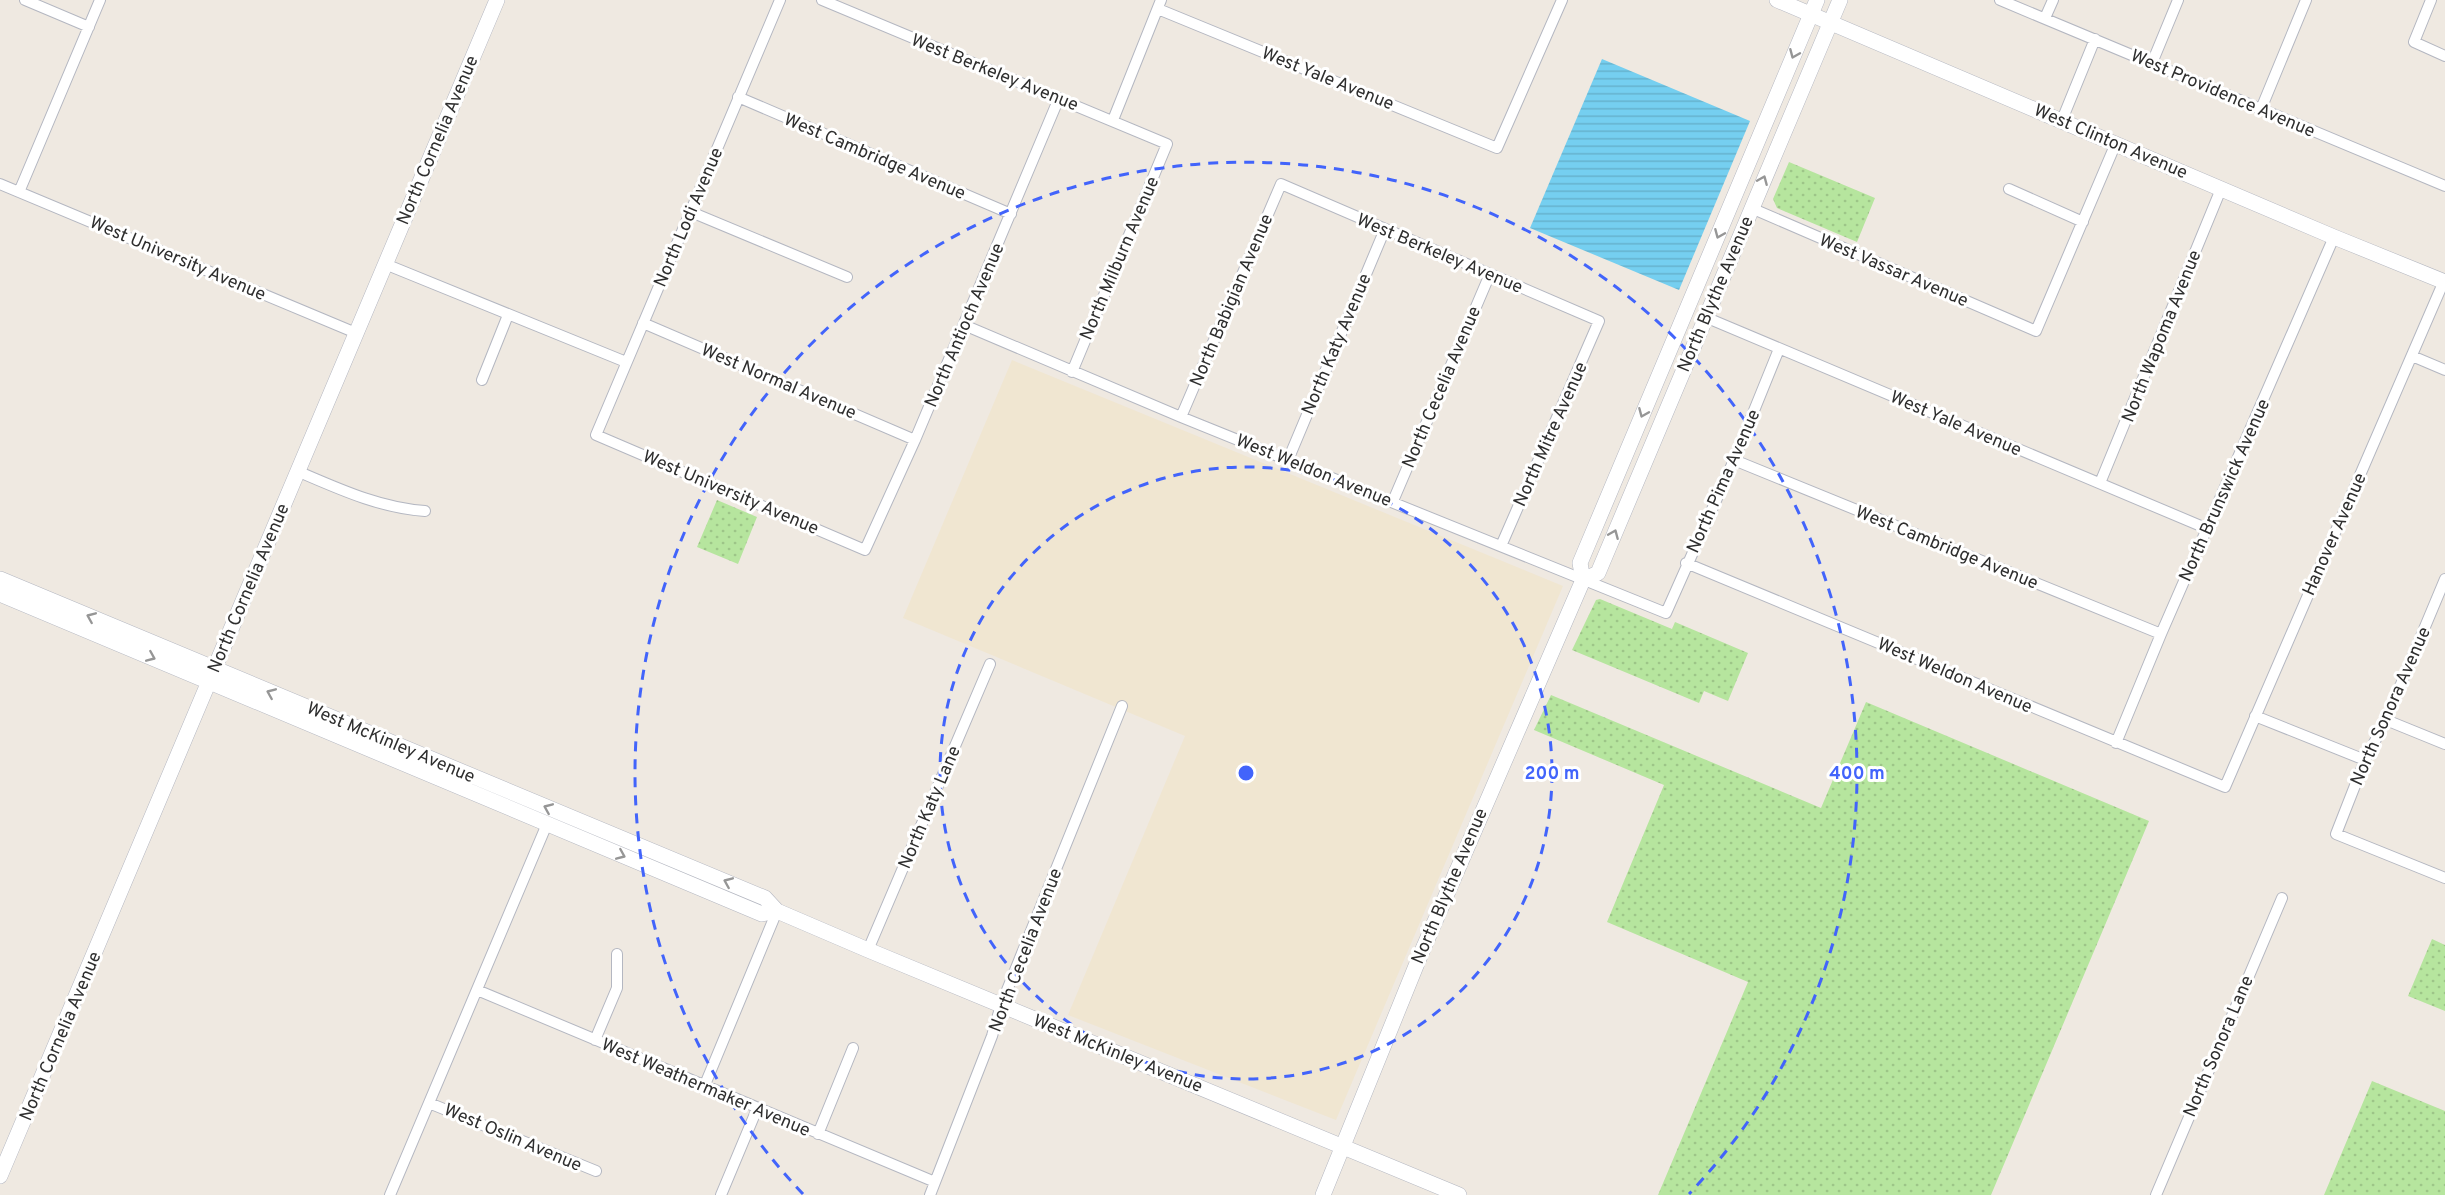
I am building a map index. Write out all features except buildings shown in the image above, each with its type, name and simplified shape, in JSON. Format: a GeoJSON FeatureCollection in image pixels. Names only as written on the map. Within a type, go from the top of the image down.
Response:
{"type":"FeatureCollection","features":[{"type":"Feature","properties":{"kind":"street"},"geometry":{"type":"LineString","coordinates":[[25,0],[89,27]]}},
{"type":"Feature","properties":{"kind":"street"},"geometry":{"type":"LineString","coordinates":[[19,192],[100,0]]}},
{"type":"Feature","properties":{"kind":"street","name":"North Cornelia Avenue"},"geometry":{"type":"LineString","coordinates":[[0,1176],[497,0]]}},
{"type":"Feature","properties":{"kind":"street","name":"North Lodi Avenue"},"geometry":{"type":"LineString","coordinates":[[596,435],[780,0]]}},
{"type":"Feature","properties":{"kind":"street","name":"West Berkeley Avenue"},"geometry":{"type":"LineString","coordinates":[[822,0],[1167,144]]}},
{"type":"Feature","properties":{"kind":"street","name":"West Yale Avenue"},"geometry":{"type":"LineString","coordinates":[[1160,4],[1497,148],[1562,0]]}},
{"type":"Feature","properties":{"kind":"street","name":"West Clinton Avenue"},"geometry":{"type":"LineString","coordinates":[[1777,0],[1814,7],[1831,22],[2334,237],[2445,281]]}},
{"type":"Feature","properties":{"kind":"street","name":"North Blythe Avenue"},"geometry":{"type":"LineString","coordinates":[[1582,580],[1598,573],[1840,0]]}},
{"type":"Feature","properties":{"kind":"street","name":"West Providence Avenue"},"geometry":{"type":"LineString","coordinates":[[2000,0],[2445,186]]}},
{"type":"Feature","properties":{"kind":"street"},"geometry":{"type":"LineString","coordinates":[[2045,18],[2053,0]]}},
{"type":"Feature","properties":{"kind":"street"},"geometry":{"type":"LineString","coordinates":[[2152,63],[2178,0]]}},
{"type":"Feature","properties":{"kind":"street"},"geometry":{"type":"LineString","coordinates":[[2260,109],[2306,0]]}},
{"type":"Feature","properties":{"kind":"street"},"geometry":{"type":"LineString","coordinates":[[2431,0],[2414,42],[2445,56]]}},
{"type":"Feature","properties":{"kind":"street"},"geometry":{"type":"LineString","coordinates":[[1113,120],[1160,4]]}},
{"type":"Feature","properties":{"kind":"street","name":"North Blythe Avenue"},"geometry":{"type":"LineString","coordinates":[[1323,1195],[1406,988],[1582,580],[1580,563],[1814,7]]}},
{"type":"Feature","properties":{"kind":"street"},"geometry":{"type":"LineString","coordinates":[[2062,120],[2095,39]]}},
{"type":"Feature","properties":{"kind":"street","name":"West Cambridge Avenue"},"geometry":{"type":"LineString","coordinates":[[738,98],[1011,214]]}},
{"type":"Feature","properties":{"kind":"street","name":"North Antioch Avenue"},"geometry":{"type":"LineString","coordinates":[[865,550],[915,440],[1059,98]]}},
{"type":"Feature","properties":{"kind":"street"},"geometry":{"type":"LineString","coordinates":[[2009,189],[2083,222],[2116,142]]}},
{"type":"Feature","properties":{"kind":"street","name":"North Milburn Avenue"},"geometry":{"type":"LineString","coordinates":[[1072,372],[1167,144]]}},
{"type":"Feature","properties":{"kind":"street","name":"West University Avenue"},"geometry":{"type":"LineString","coordinates":[[0,184],[356,333]]}},
{"type":"Feature","properties":{"kind":"street","name":"West Berkeley Avenue"},"geometry":{"type":"LineString","coordinates":[[1281,184],[1599,321]]}},
{"type":"Feature","properties":{"kind":"street","name":"North Babigian Avenue"},"geometry":{"type":"LineString","coordinates":[[1181,417],[1281,184]]}},
{"type":"Feature","properties":{"kind":"street","name":"North Wapoma Avenue"},"geometry":{"type":"LineString","coordinates":[[2100,483],[2221,189]]}},
{"type":"Feature","properties":{"kind":"street","name":"West Vassar Avenue"},"geometry":{"type":"LineString","coordinates":[[1751,208],[2036,331],[2083,222]]}},
{"type":"Feature","properties":{"kind":"street"},"geometry":{"type":"LineString","coordinates":[[691,212],[847,277]]}},
{"type":"Feature","properties":{"kind":"street","name":"North Katy Avenue"},"geometry":{"type":"LineString","coordinates":[[1288,460],[1385,229]]}},
{"type":"Feature","properties":{"kind":"street","name":"North Brunswick Avenue"},"geometry":{"type":"LineString","coordinates":[[2116,743],[2161,634],[2334,237]]}},
{"type":"Feature","properties":{"kind":"street"},"geometry":{"type":"LineString","coordinates":[[385,264],[626,362]]}},
{"type":"Feature","properties":{"kind":"street","name":"North Cecelia Avenue"},"geometry":{"type":"LineString","coordinates":[[1393,501],[1490,273]]}},
{"type":"Feature","properties":{"kind":"street","name":"Hanover Avenue"},"geometry":{"type":"LineString","coordinates":[[2225,787],[2445,281]]}},
{"type":"Feature","properties":{"kind":"street"},"geometry":{"type":"LineString","coordinates":[[482,380],[508,315]]}},
{"type":"Feature","properties":{"kind":"street","name":"West Yale Avenue"},"geometry":{"type":"LineString","coordinates":[[1705,317],[2208,529]]}},
{"type":"Feature","properties":{"kind":"street","name":"North Mitre Avenue"},"geometry":{"type":"LineString","coordinates":[[1501,546],[1599,321]]}},
{"type":"Feature","properties":{"kind":"street","name":"West Normal Avenue"},"geometry":{"type":"LineString","coordinates":[[643,322],[915,440]]}},
{"type":"Feature","properties":{"kind":"street","name":"West Weldon Avenue"},"geometry":{"type":"LineString","coordinates":[[964,325],[1181,417],[1666,613]]}},
{"type":"Feature","properties":{"kind":"street","name":"North Pima Avenue"},"geometry":{"type":"LineString","coordinates":[[1666,613],[1686,563],[1734,460],[1779,349]]}},
{"type":"Feature","properties":{"kind":"street"},"geometry":{"type":"LineString","coordinates":[[2412,356],[2445,370]]}},
{"type":"Feature","properties":{"kind":"street","name":"West University Avenue"},"geometry":{"type":"LineString","coordinates":[[596,435],[865,550]]}},
{"type":"Feature","properties":{"kind":"street","name":"West Cambridge Avenue"},"geometry":{"type":"LineString","coordinates":[[1734,460],[2161,634]]}},
{"type":"Feature","properties":{"kind":"street"},"geometry":{"type":"LineString","coordinates":[[297,471],[362,498],[391,507],[425,511]]}},
{"type":"Feature","properties":{"kind":"street","name":"West Weldon Avenue"},"geometry":{"type":"LineString","coordinates":[[1686,563],[2225,787]]}},
{"type":"Feature","properties":{"kind":"street","name":"West McKinley Avenue"},"geometry":{"type":"LineString","coordinates":[[0,579],[547,824],[762,914],[777,911]]}},
{"type":"Feature","properties":{"kind":"street","name":"North Sonora Avenue"},"geometry":{"type":"LineString","coordinates":[[2445,579],[2440,606],[2365,760],[2337,834],[2445,878]]}},
{"type":"Feature","properties":{"kind":"street","name":"West McKinley Avenue"},"geometry":{"type":"LineString","coordinates":[[0,594],[212,675],[765,898],[777,911],[868,950],[1459,1195]]}},
{"type":"Feature","properties":{"kind":"street","name":"North Katy Lane"},"geometry":{"type":"LineString","coordinates":[[868,950],[990,664]]}},
{"type":"Feature","properties":{"kind":"street","name":"North Cecelia Avenue"},"geometry":{"type":"LineString","coordinates":[[930,1195],[992,1036],[1001,1005],[1122,706]]}},
{"type":"Feature","properties":{"kind":"street"},"geometry":{"type":"LineString","coordinates":[[2255,716],[2365,760]]}},
{"type":"Feature","properties":{"kind":"street"},"geometry":{"type":"LineString","coordinates":[[2386,720],[2445,744]]}},
{"type":"Feature","properties":{"kind":"street"},"geometry":{"type":"LineString","coordinates":[[390,1195],[547,824]]}},
{"type":"Feature","properties":{"kind":"street","name":"North Sonora Lane"},"geometry":{"type":"LineString","coordinates":[[2156,1195],[2282,898]]}},
{"type":"Feature","properties":{"kind":"street"},"geometry":{"type":"LineString","coordinates":[[704,1087],[777,911]]}},
{"type":"Feature","properties":{"kind":"street"},"geometry":{"type":"LineString","coordinates":[[595,1041],[617,988],[617,954]]}},
{"type":"Feature","properties":{"kind":"street","name":"West Weathermaker Avenue"},"geometry":{"type":"LineString","coordinates":[[477,990],[935,1182]]}},
{"type":"Feature","properties":{"kind":"street"},"geometry":{"type":"LineString","coordinates":[[818,1134],[853,1048]]}},
{"type":"Feature","properties":{"kind":"street","name":"West Oslin Avenue"},"geometry":{"type":"LineString","coordinates":[[429,1102],[596,1172]]}},
{"type":"Feature","properties":{"kind":"street"},"geometry":{"type":"LineString","coordinates":[[721,1195],[758,1109]]}},
{"type":"Feature","properties":{"kind":"shaded area"},"geometry":{"type":"Polygon","coordinates":[[[1012,360],[1563,586],[1336,1120],[1068,1015],[1185,736],[903,618],[1012,360]]]}},
{"type":"Feature","properties":{"kind":"green space"},"geometry":{"type":"Polygon","coordinates":[[[1789,162],[1875,198],[1857,242],[1777,208],[1773,199],[1789,162]]]}},
{"type":"Feature","properties":{"kind":"green space"},"geometry":{"type":"Polygon","coordinates":[[[717,500],[757,517],[738,564],[697,547],[717,500]]]}},
{"type":"Feature","properties":{"kind":"green space"},"geometry":{"type":"Polygon","coordinates":[[[1600,599],[1672,629],[1675,622],[1748,653],[1728,701],[1704,691],[1699,703],[1572,650],[1596,600],[1600,599]]]}},
{"type":"Feature","properties":{"kind":"green space"},"geometry":{"type":"Polygon","coordinates":[[[1551,695],[1821,808],[1866,702],[2149,821],[1991,1195],[1658,1195],[1748,982],[1607,922],[1664,785],[1534,730],[1551,695]]]}},
{"type":"Feature","properties":{"kind":"green space"},"geometry":{"type":"Polygon","coordinates":[[[2432,939],[2445,945],[2445,1011],[2408,996],[2432,939]]]}},
{"type":"Feature","properties":{"kind":"green space"},"geometry":{"type":"Polygon","coordinates":[[[2372,1081],[2445,1111],[2445,1195],[2324,1195],[2372,1081]]]}},
{"type":"Feature","properties":{"kind":"water"},"geometry":{"type":"Polygon","coordinates":[[[1602,59],[1750,121],[1679,290],[1530,228],[1602,59]]]}}]}
